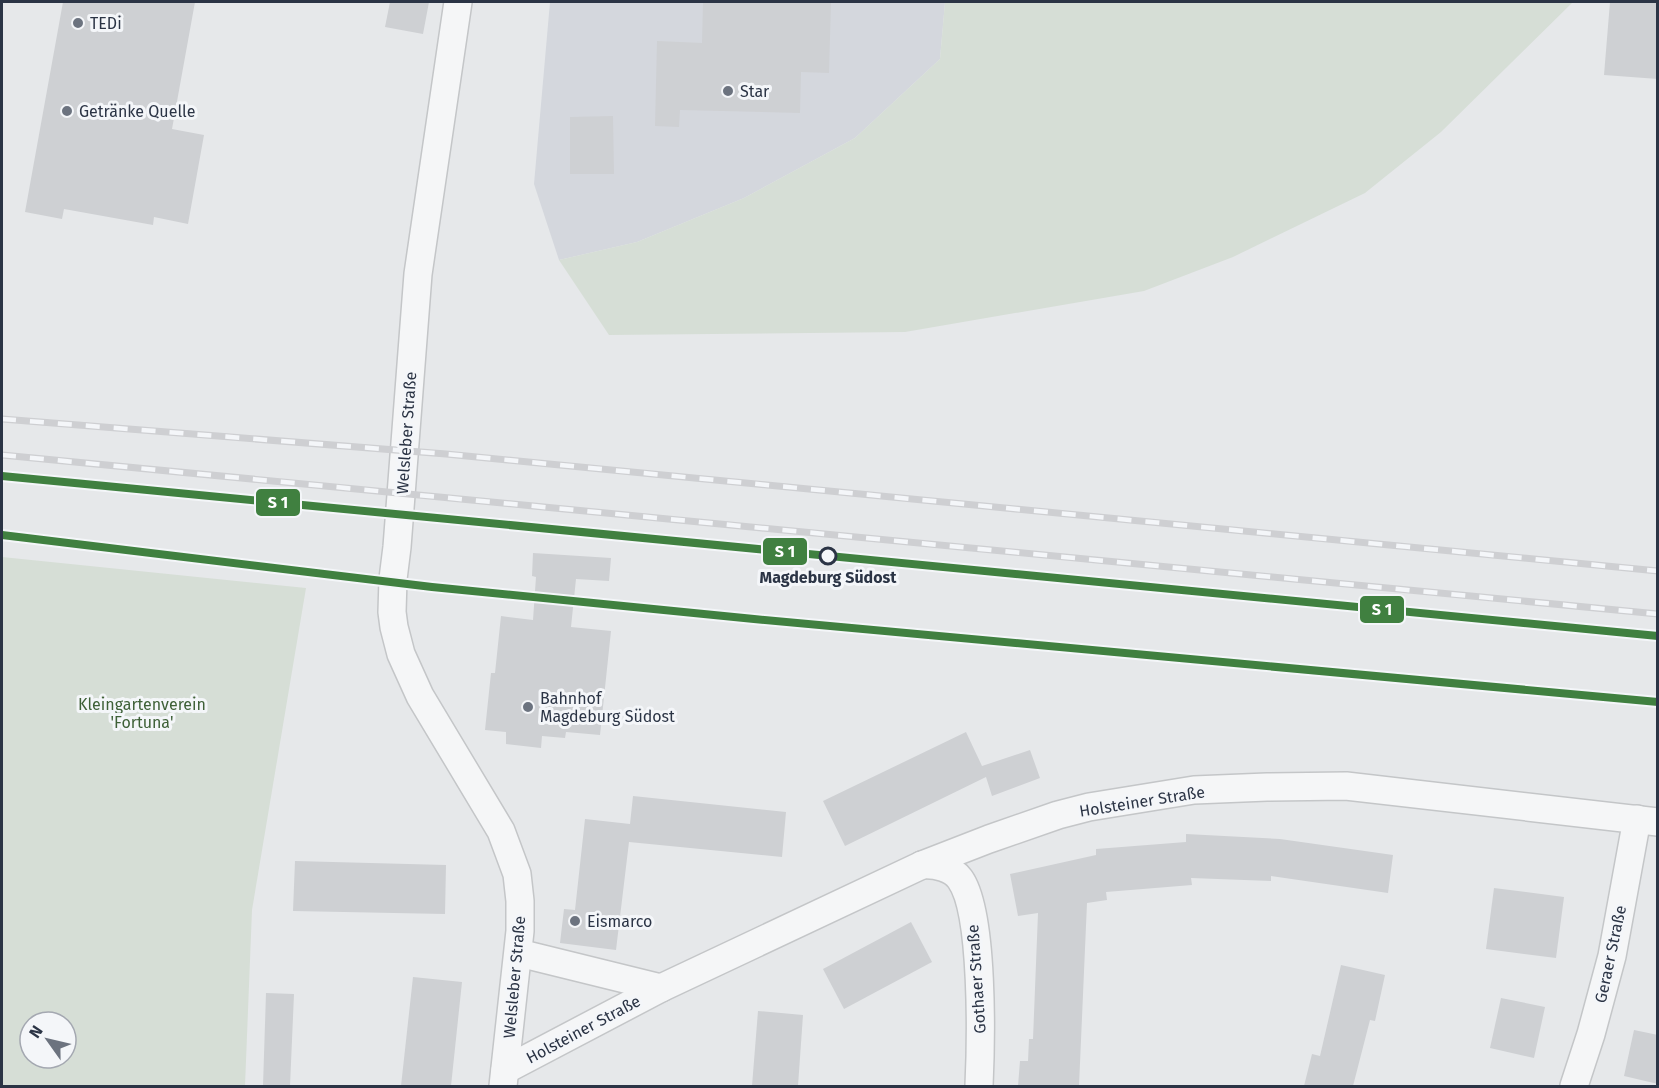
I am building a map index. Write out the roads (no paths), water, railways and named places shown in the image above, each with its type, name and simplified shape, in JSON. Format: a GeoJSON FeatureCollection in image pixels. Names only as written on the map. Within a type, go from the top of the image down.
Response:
{"type":"FeatureCollection","features":[{"type":"Feature","properties":{"kind":"street","name":"Welsleber Straße"},"geometry":{"type":"LineString","coordinates":[[459,2],[418,274],[392,612],[398,642],[413,681],[501,831],[511,853],[519,885],[519,953],[504,1078]]}},
{"type":"Feature","properties":{"kind":"street","name":"Holsteiner Straße"},"geometry":{"type":"LineString","coordinates":[[504,1078],[661,988],[922,865],[1058,815],[1120,801],[1194,790],[1346,786],[1647,820]]}},
{"type":"Feature","properties":{"kind":"street","name":"Geraer Straße"},"geometry":{"type":"LineString","coordinates":[[1574,1086],[1592,1034],[1647,820]]}},
{"type":"Feature","properties":{"kind":"street","name":"Gothaer Straße"},"geometry":{"type":"LineString","coordinates":[[922,865],[939,866],[957,876],[964,886],[970,906],[978,971],[979,1086]]}},
{"type":"Feature","properties":{"kind":"street","name":"Holsteiner Straße"},"geometry":{"type":"LineString","coordinates":[[519,953],[661,988]]}},
{"type":"Feature","properties":{"kind":"railway"},"geometry":{"type":"LineString","coordinates":[[2,419],[446,454],[1658,571]]}},
{"type":"Feature","properties":{"kind":"railway"},"geometry":{"type":"LineString","coordinates":[[2,455],[1658,614]]}},
{"type":"Feature","properties":{"kind":"place","name":"TEDi"},"geometry":{"type":"Point","coordinates":[78,23]}},
{"type":"Feature","properties":{"kind":"place","name":"Star"},"geometry":{"type":"Point","coordinates":[728,91]}},
{"type":"Feature","properties":{"kind":"place","name":"Getränke Quelle"},"geometry":{"type":"Point","coordinates":[67,111]}},
{"type":"Feature","properties":{"kind":"place","name":"Magdeburg Südost"},"geometry":{"type":"Point","coordinates":[828,556]}},
{"type":"Feature","properties":{"kind":"place","name":"Bahnhof Magdeburg Südost"},"geometry":{"type":"Point","coordinates":[528,707]}},
{"type":"Feature","properties":{"kind":"place","name":"Eismarco"},"geometry":{"type":"Point","coordinates":[575,921]}},
{"type":"Feature","properties":{"kind":"park label","name":"Kleingartenverein 'Fortuna'"},"geometry":{"type":"Point","coordinates":[142,713]}}]}
